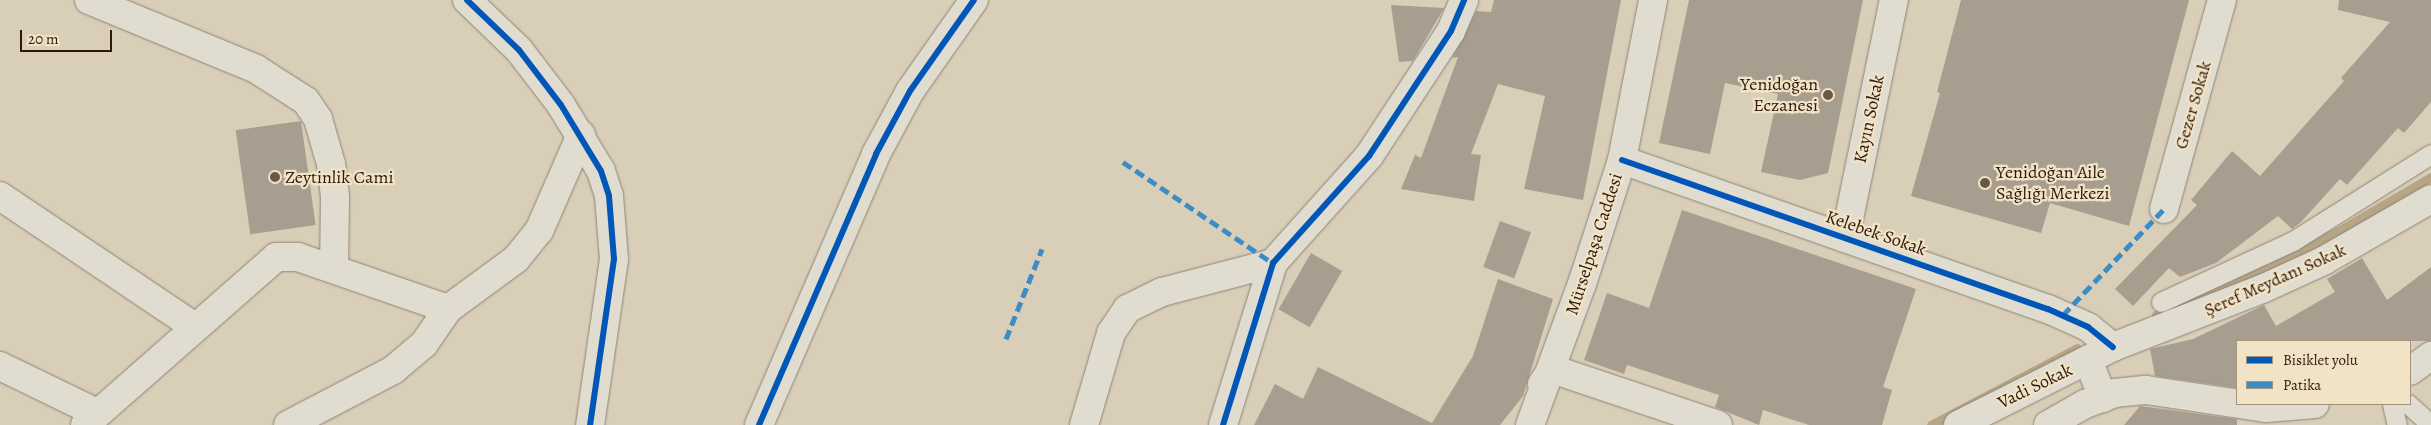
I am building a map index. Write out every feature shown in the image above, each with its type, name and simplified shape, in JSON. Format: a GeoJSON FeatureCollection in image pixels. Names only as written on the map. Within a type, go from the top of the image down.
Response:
{"type":"FeatureCollection","features":[{"type":"Feature","properties":{"kind":"street"},"geometry":{"type":"LineString","coordinates":[[89,0],[256,69],[306,102],[318,119],[332,164],[335,198],[334,269]]}},
{"type":"Feature","properties":{"kind":"street"},"geometry":{"type":"LineString","coordinates":[[467,0],[519,50],[581,135],[601,171],[613,223],[614,259],[590,425]]}},
{"type":"Feature","properties":{"kind":"street"},"geometry":{"type":"LineString","coordinates":[[759,425],[876,154],[910,91],[974,0]]}},
{"type":"Feature","properties":{"kind":"street"},"geometry":{"type":"LineString","coordinates":[[1224,425],[1273,263],[1369,156],[1451,31],[1464,0]]}},
{"type":"Feature","properties":{"kind":"street","name":"Mürselpaşa Caddesi"},"geometry":{"type":"LineString","coordinates":[[1530,425],[1552,369],[1622,160],[1653,0]]}},
{"type":"Feature","properties":{"kind":"street","name":"Kayın Sokak"},"geometry":{"type":"LineString","coordinates":[[1845,238],[1894,0]]}},
{"type":"Feature","properties":{"kind":"street","name":"Gezer Sokak"},"geometry":{"type":"LineString","coordinates":[[2164,209],[2222,0]]}},
{"type":"Feature","properties":{"kind":"street"},"geometry":{"type":"LineString","coordinates":[[288,425],[393,370],[424,344],[448,309],[528,246],[552,207],[581,135]]}},
{"type":"Feature","properties":{"kind":"street","name":"Kelebek Sokak"},"geometry":{"type":"LineString","coordinates":[[1622,160],[2056,312],[2088,327],[2113,347]]}},
{"type":"Feature","properties":{"kind":"street"},"geometry":{"type":"LineString","coordinates":[[0,196],[195,327]]}},
{"type":"Feature","properties":{"kind":"street","name":"Şeref Meydanı Sokak"},"geometry":{"type":"LineString","coordinates":[[2113,347],[2262,289],[2324,260],[2431,200]]}},
{"type":"Feature","properties":{"kind":"street"},"geometry":{"type":"LineString","coordinates":[[0,366],[91,419],[276,258],[298,257],[448,309]]}},
{"type":"Feature","properties":{"kind":"street"},"geometry":{"type":"LineString","coordinates":[[1084,425],[1111,333],[1127,309],[1162,292],[1273,263]]}},
{"type":"Feature","properties":{"kind":"street","name":"Vadi Sokak"},"geometry":{"type":"LineString","coordinates":[[1958,425],[2113,347]]}},
{"type":"Feature","properties":{"kind":"street"},"geometry":{"type":"LineString","coordinates":[[2411,370],[2431,356]]}},
{"type":"Feature","properties":{"kind":"street"},"geometry":{"type":"LineString","coordinates":[[2088,360],[2103,398]]}},
{"type":"Feature","properties":{"kind":"street"},"geometry":{"type":"LineString","coordinates":[[1514,425],[1552,369],[1718,425]]}},
{"type":"Feature","properties":{"kind":"street"},"geometry":{"type":"LineString","coordinates":[[2064,421],[2115,393],[2146,390],[2236,404]]}},
{"type":"Feature","properties":{"kind":"street"},"geometry":{"type":"LineString","coordinates":[[2246,405],[2266,408],[2303,405]]}},
{"type":"Feature","properties":{"kind":"lane"},"geometry":{"type":"LineString","coordinates":[[2161,302],[2294,241],[2431,154]]}},
{"type":"Feature","properties":{"kind":"lane"},"geometry":{"type":"LineString","coordinates":[[2392,405],[2397,425]]}},
{"type":"Feature","properties":{"kind":"lane"},"geometry":{"type":"LineString","coordinates":[[2409,405],[2431,425]]}},
{"type":"Feature","properties":{"kind":"building"},"geometry":{"type":"Polygon","coordinates":[[[1494,0],[1621,0],[1583,200],[1524,189],[1545,96],[1498,84],[1471,154],[1481,155],[1474,201],[1401,189],[1415,155],[1421,158],[1458,57],[1452,58],[1476,11],[1491,12],[1494,0]]]}},
{"type":"Feature","properties":{"kind":"building"},"geometry":{"type":"Polygon","coordinates":[[[1689,0],[1863,0],[1828,173],[1800,180],[1761,172],[1778,94],[1725,83],[1710,154],[1659,143],[1689,0]]]}},
{"type":"Feature","properties":{"kind":"building"},"geometry":{"type":"Polygon","coordinates":[[[1961,0],[2189,0],[2129,226],[2050,203],[2041,233],[1911,196],[1940,93],[1937,92],[1961,0]]]}},
{"type":"Feature","properties":{"kind":"building"},"geometry":{"type":"Polygon","coordinates":[[[2339,0],[2431,0],[2431,102],[2404,133],[2398,128],[2347,185],[2340,179],[2301,222],[2292,229],[2278,216],[2216,263],[2180,277],[2169,268],[2133,306],[2115,289],[2197,205],[2191,200],[2232,151],[2260,176],[2344,81],[2341,78],[2390,22],[2338,10],[2339,0]]]}},
{"type":"Feature","properties":{"kind":"building"},"geometry":{"type":"Polygon","coordinates":[[[1391,5],[1444,8],[1413,61],[1399,62],[1391,5]]]}},
{"type":"Feature","properties":{"kind":"building","name":"Zeytinlik Cami"},"geometry":{"type":"Polygon","coordinates":[[[301,121],[316,225],[250,234],[236,130],[301,121]]]}},
{"type":"Feature","properties":{"kind":"building"},"geometry":{"type":"Polygon","coordinates":[[[1682,210],[1916,289],[1883,387],[1892,390],[1882,425],[1809,425],[1763,410],[1759,425],[1715,407],[1719,395],[1627,365],[1624,374],[1584,360],[1607,293],[1649,308],[1682,210]]]}},
{"type":"Feature","properties":{"kind":"building"},"geometry":{"type":"Polygon","coordinates":[[[1500,221],[1531,232],[1514,278],[1483,267],[1500,221]]]}},
{"type":"Feature","properties":{"kind":"building"},"geometry":{"type":"Polygon","coordinates":[[[1311,253],[1342,271],[1310,327],[1278,309],[1311,253]]]}},
{"type":"Feature","properties":{"kind":"building"},"geometry":{"type":"Polygon","coordinates":[[[2362,258],[2387,300],[2431,267],[2431,341],[2236,340],[2236,388],[2155,376],[2150,349],[2193,339],[2264,305],[2276,326],[2335,292],[2327,279],[2362,258]]]}},
{"type":"Feature","properties":{"kind":"building"},"geometry":{"type":"Polygon","coordinates":[[[1498,279],[1553,299],[1523,396],[1500,425],[1254,425],[1275,384],[1303,399],[1318,367],[1432,423],[1473,356],[1498,279]]]}},
{"type":"Feature","properties":{"kind":"building"},"geometry":{"type":"Polygon","coordinates":[[[2140,406],[2237,419],[2237,425],[2124,425],[2140,406]]]}},
{"type":"Feature","properties":{"kind":"waterway"},"geometry":{"type":"LineString","coordinates":[[2156,315],[2264,269],[2344,228],[2431,177]]}},
{"type":"Feature","properties":{"kind":"waterway"},"geometry":{"type":"LineString","coordinates":[[1931,425],[2077,348]]}},
{"type":"Feature","properties":{"kind":"marked path"},"geometry":{"type":"LineString","coordinates":[[1123,162],[1273,263]]}},
{"type":"Feature","properties":{"kind":"marked path"},"geometry":{"type":"LineString","coordinates":[[2063,315],[2164,209]]}},
{"type":"Feature","properties":{"kind":"marked path"},"geometry":{"type":"LineString","coordinates":[[1006,339],[1042,249]]}},
{"type":"Feature","properties":{"kind":"cycle path"},"geometry":{"type":"LineString","coordinates":[[467,0],[519,50],[561,105],[601,171],[609,196],[614,259],[590,425]]}},
{"type":"Feature","properties":{"kind":"cycle path"},"geometry":{"type":"LineString","coordinates":[[759,425],[876,154],[910,91],[974,0]]}},
{"type":"Feature","properties":{"kind":"cycle path"},"geometry":{"type":"LineString","coordinates":[[1223,425],[1273,263],[1369,156],[1451,31],[1464,0]]}},
{"type":"Feature","properties":{"kind":"cycle path"},"geometry":{"type":"LineString","coordinates":[[1622,160],[2048,309],[2088,327],[2113,347]]}},
{"type":"Feature","properties":{"kind":"place","name":"Yenidoğan Eczanesi"},"geometry":{"type":"Point","coordinates":[1828,95]}},
{"type":"Feature","properties":{"kind":"place","name":"Zeytinlik Cami"},"geometry":{"type":"Point","coordinates":[275,177]}},
{"type":"Feature","properties":{"kind":"place","name":"Yenidoğan Aile Sağlığı Merkezi"},"geometry":{"type":"Point","coordinates":[1985,183]}}]}
